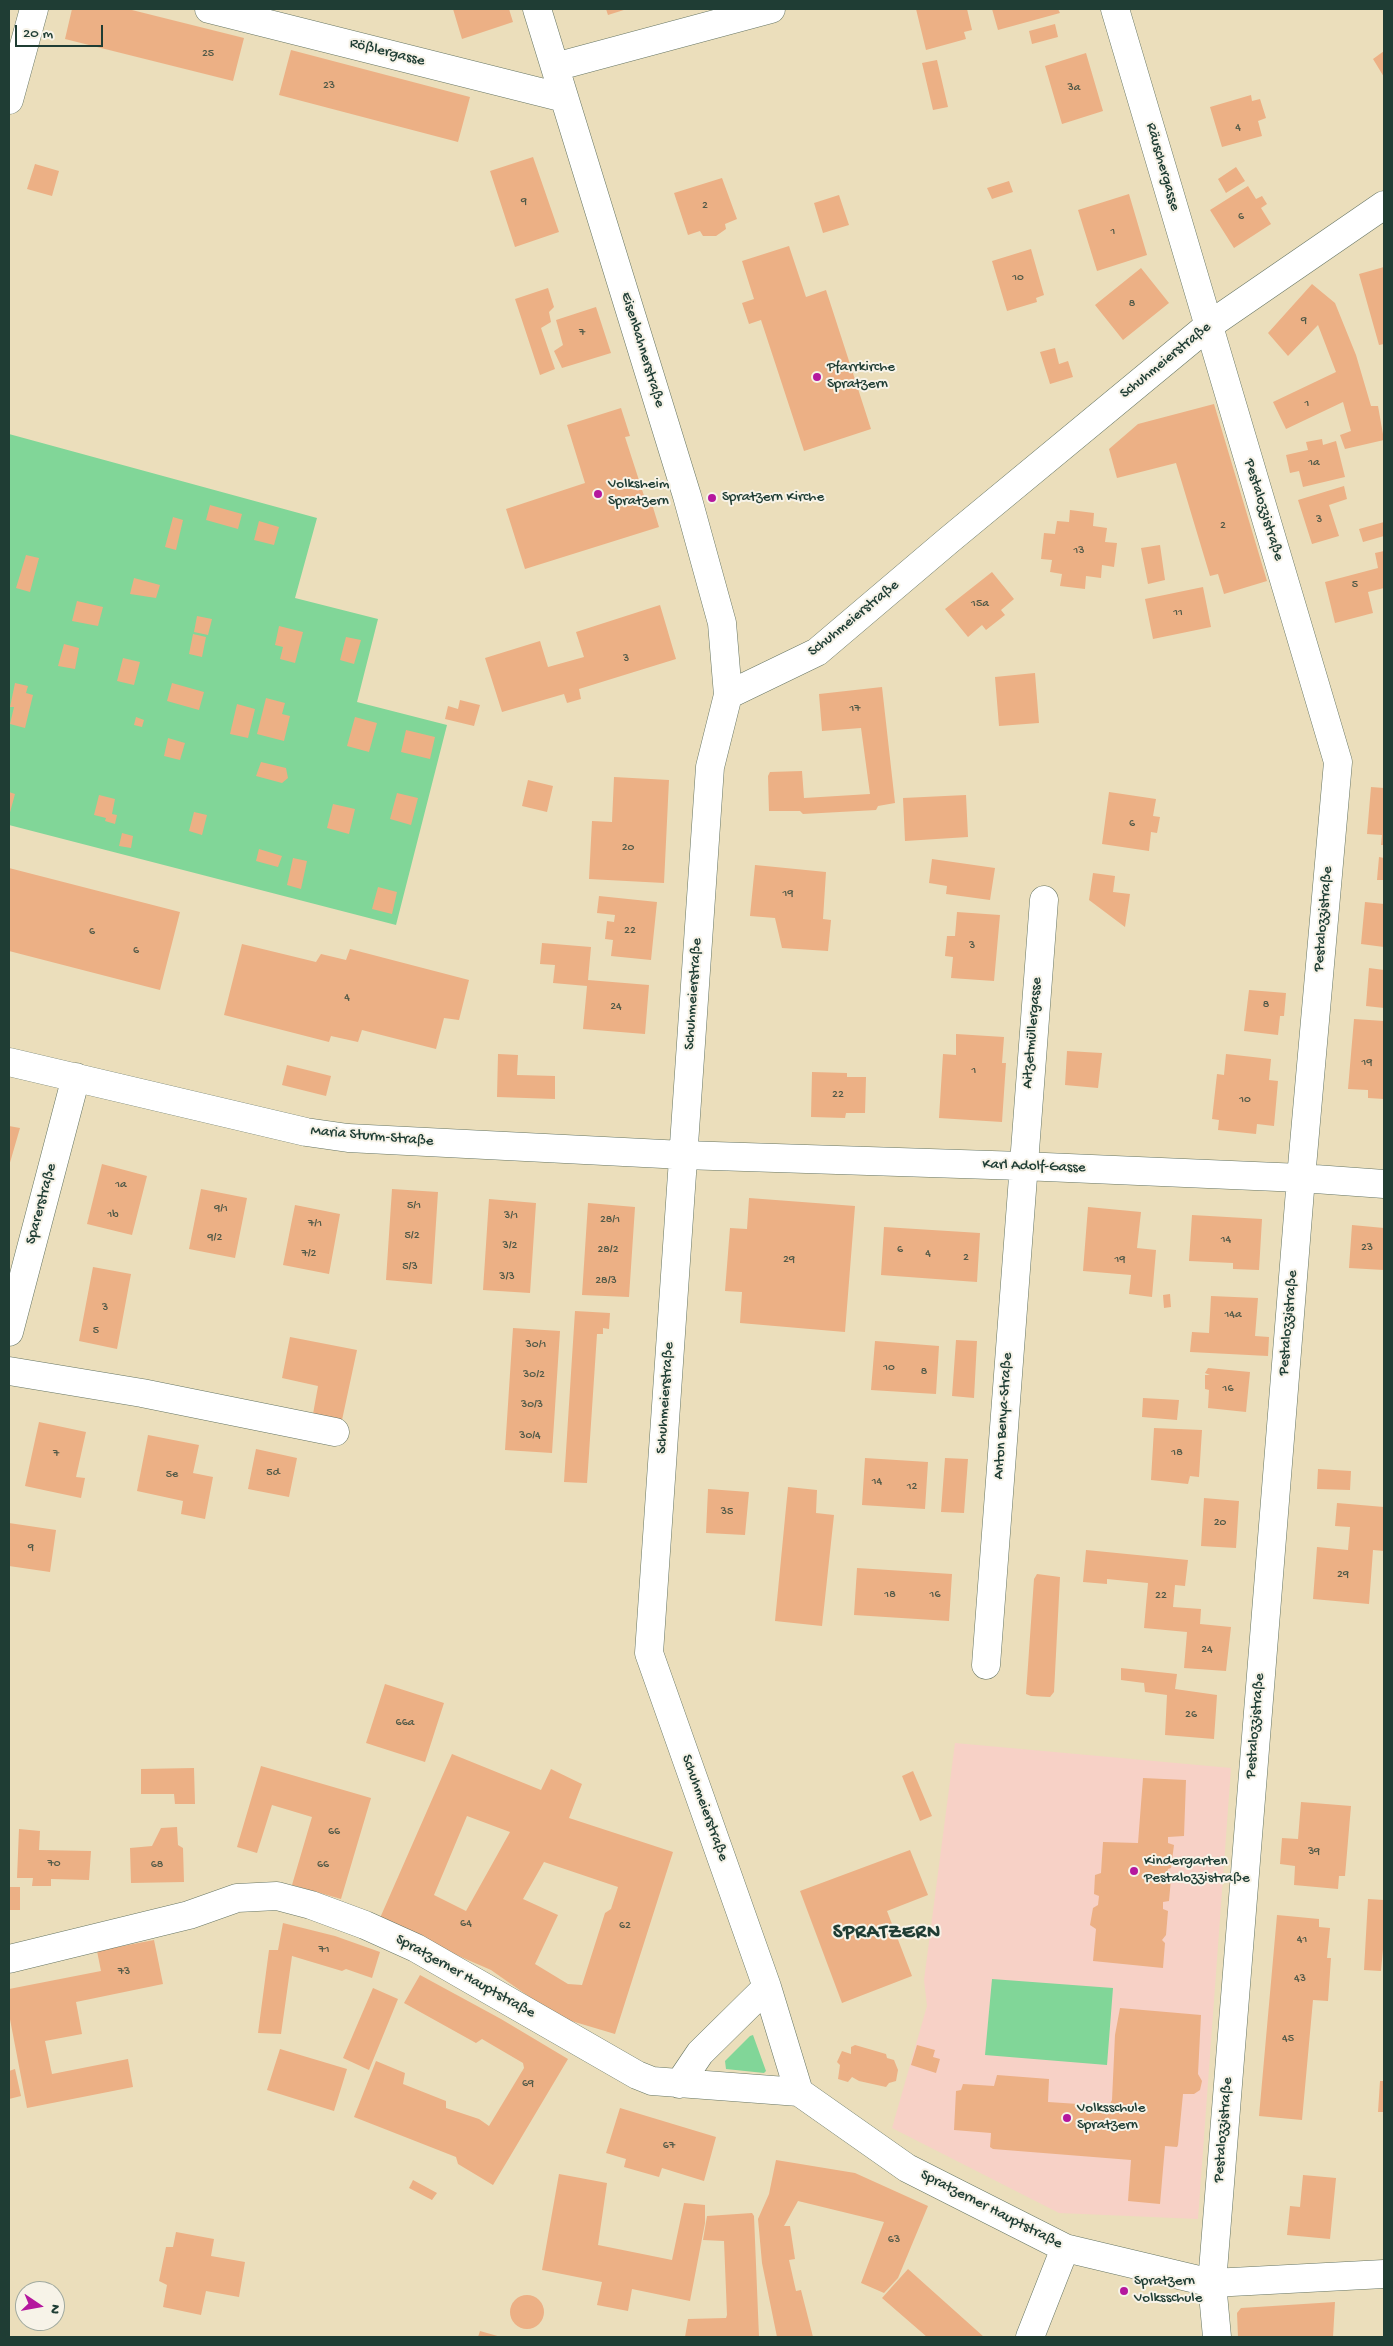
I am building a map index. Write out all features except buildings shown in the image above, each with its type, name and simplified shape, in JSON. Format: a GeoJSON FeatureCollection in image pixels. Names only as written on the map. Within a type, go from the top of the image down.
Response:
{"type":"FeatureCollection","features":[{"type":"Feature","properties":{"kind":"street"},"geometry":{"type":"LineString","coordinates":[[9,100],[34,9]]}},
{"type":"Feature","properties":{"kind":"street","name":"Rößlergasse"},"geometry":{"type":"LineString","coordinates":[[209,9],[564,98]]}},
{"type":"Feature","properties":{"kind":"street","name":"Eisenbahnerstraße"},"geometry":{"type":"LineString","coordinates":[[538,9],[687,496],[722,623],[728,695]]}},
{"type":"Feature","properties":{"kind":"street"},"geometry":{"type":"LineString","coordinates":[[556,67],[771,9]]}},
{"type":"Feature","properties":{"kind":"street","name":"Räuschergasse"},"geometry":{"type":"LineString","coordinates":[[1115,9],[1208,326]]}},
{"type":"Feature","properties":{"kind":"street","name":"Schuhmeierstraße"},"geometry":{"type":"LineString","coordinates":[[799,2092],[767,1987],[649,1653],[710,767],[728,695],[817,652],[1208,326],[1384,205]]}},
{"type":"Feature","properties":{"kind":"street","name":"Pestalozzistraße"},"geometry":{"type":"LineString","coordinates":[[1208,326],[1338,762],[1301,1178],[1212,2283],[1217,2337]]}},
{"type":"Feature","properties":{"kind":"street","name":"Aitzetmüllergasse"},"geometry":{"type":"LineString","coordinates":[[1022,1166],[1044,900]]}},
{"type":"Feature","properties":{"kind":"street","name":"Maria Sturm-Straße"},"geometry":{"type":"LineString","coordinates":[[9,1062],[306,1132],[333,1136],[683,1155]]}},
{"type":"Feature","properties":{"kind":"street","name":"Sparerstraße"},"geometry":{"type":"LineString","coordinates":[[9,1332],[76,1077]]}},
{"type":"Feature","properties":{"kind":"street","name":"Karl Adolf-Gasse"},"geometry":{"type":"LineString","coordinates":[[683,1155],[1022,1166],[1301,1178],[1384,1184]]}},
{"type":"Feature","properties":{"kind":"street","name":"Anton Benya-Straße"},"geometry":{"type":"LineString","coordinates":[[986,1665],[1022,1166]]}},
{"type":"Feature","properties":{"kind":"street"},"geometry":{"type":"LineString","coordinates":[[9,1371],[142,1393],[335,1432]]}},
{"type":"Feature","properties":{"kind":"street","name":"Spratzerner Hauptstraße"},"geometry":{"type":"LineString","coordinates":[[9,1959],[188,1915],[237,1898],[277,1896],[311,1904],[356,1921],[416,1948],[637,2075],[652,2081],[799,2092],[907,2168],[1065,2248],[1212,2283],[1384,2274]]}},
{"type":"Feature","properties":{"kind":"street"},"geometry":{"type":"LineString","coordinates":[[679,2084],[700,2053],[767,1987]]}},
{"type":"Feature","properties":{"kind":"street"},"geometry":{"type":"LineString","coordinates":[[1030,2337],[1065,2248]]}},
{"type":"Feature","properties":{"kind":"shaded area"},"geometry":{"type":"Polygon","coordinates":[[[955,1743],[1231,1768],[1198,2219],[1059,2213],[892,2128],[927,2006],[924,1980],[955,1743]]]}},
{"type":"Feature","properties":{"kind":"green space"},"geometry":{"type":"Polygon","coordinates":[[[9,434],[317,518],[295,598],[378,619],[357,702],[447,725],[396,925],[9,825],[9,434]]]}},
{"type":"Feature","properties":{"kind":"green space"},"geometry":{"type":"Polygon","coordinates":[[[992,1979],[1113,1988],[1107,2065],[985,2055],[992,1979]]]}},
{"type":"Feature","properties":{"kind":"green space"},"geometry":{"type":"Polygon","coordinates":[[[753,2035],[766,2071],[764,2073],[726,2069],[725,2061],[753,2035]]]}},
{"type":"Feature","properties":{"kind":"place","name":"Pfarrkirche Spratzern"},"geometry":{"type":"Point","coordinates":[817,377]}},
{"type":"Feature","properties":{"kind":"place","name":"Volksheim Spratzern"},"geometry":{"type":"Point","coordinates":[598,494]}},
{"type":"Feature","properties":{"kind":"place","name":"Spratzern Kirche"},"geometry":{"type":"Point","coordinates":[712,498]}},
{"type":"Feature","properties":{"kind":"place","name":"Kindergarten Pestalozzistraße"},"geometry":{"type":"Point","coordinates":[1134,1871]}},
{"type":"Feature","properties":{"kind":"place","name":"Volksschule Spratzern"},"geometry":{"type":"Point","coordinates":[1067,2118]}},
{"type":"Feature","properties":{"kind":"place","name":"Spratzern Volksschule"},"geometry":{"type":"Point","coordinates":[1124,2291]}},
{"type":"Feature","properties":{"kind":"district","name":"SPRATZERN"},"geometry":{"type":"Point","coordinates":[887,1934]}}]}
